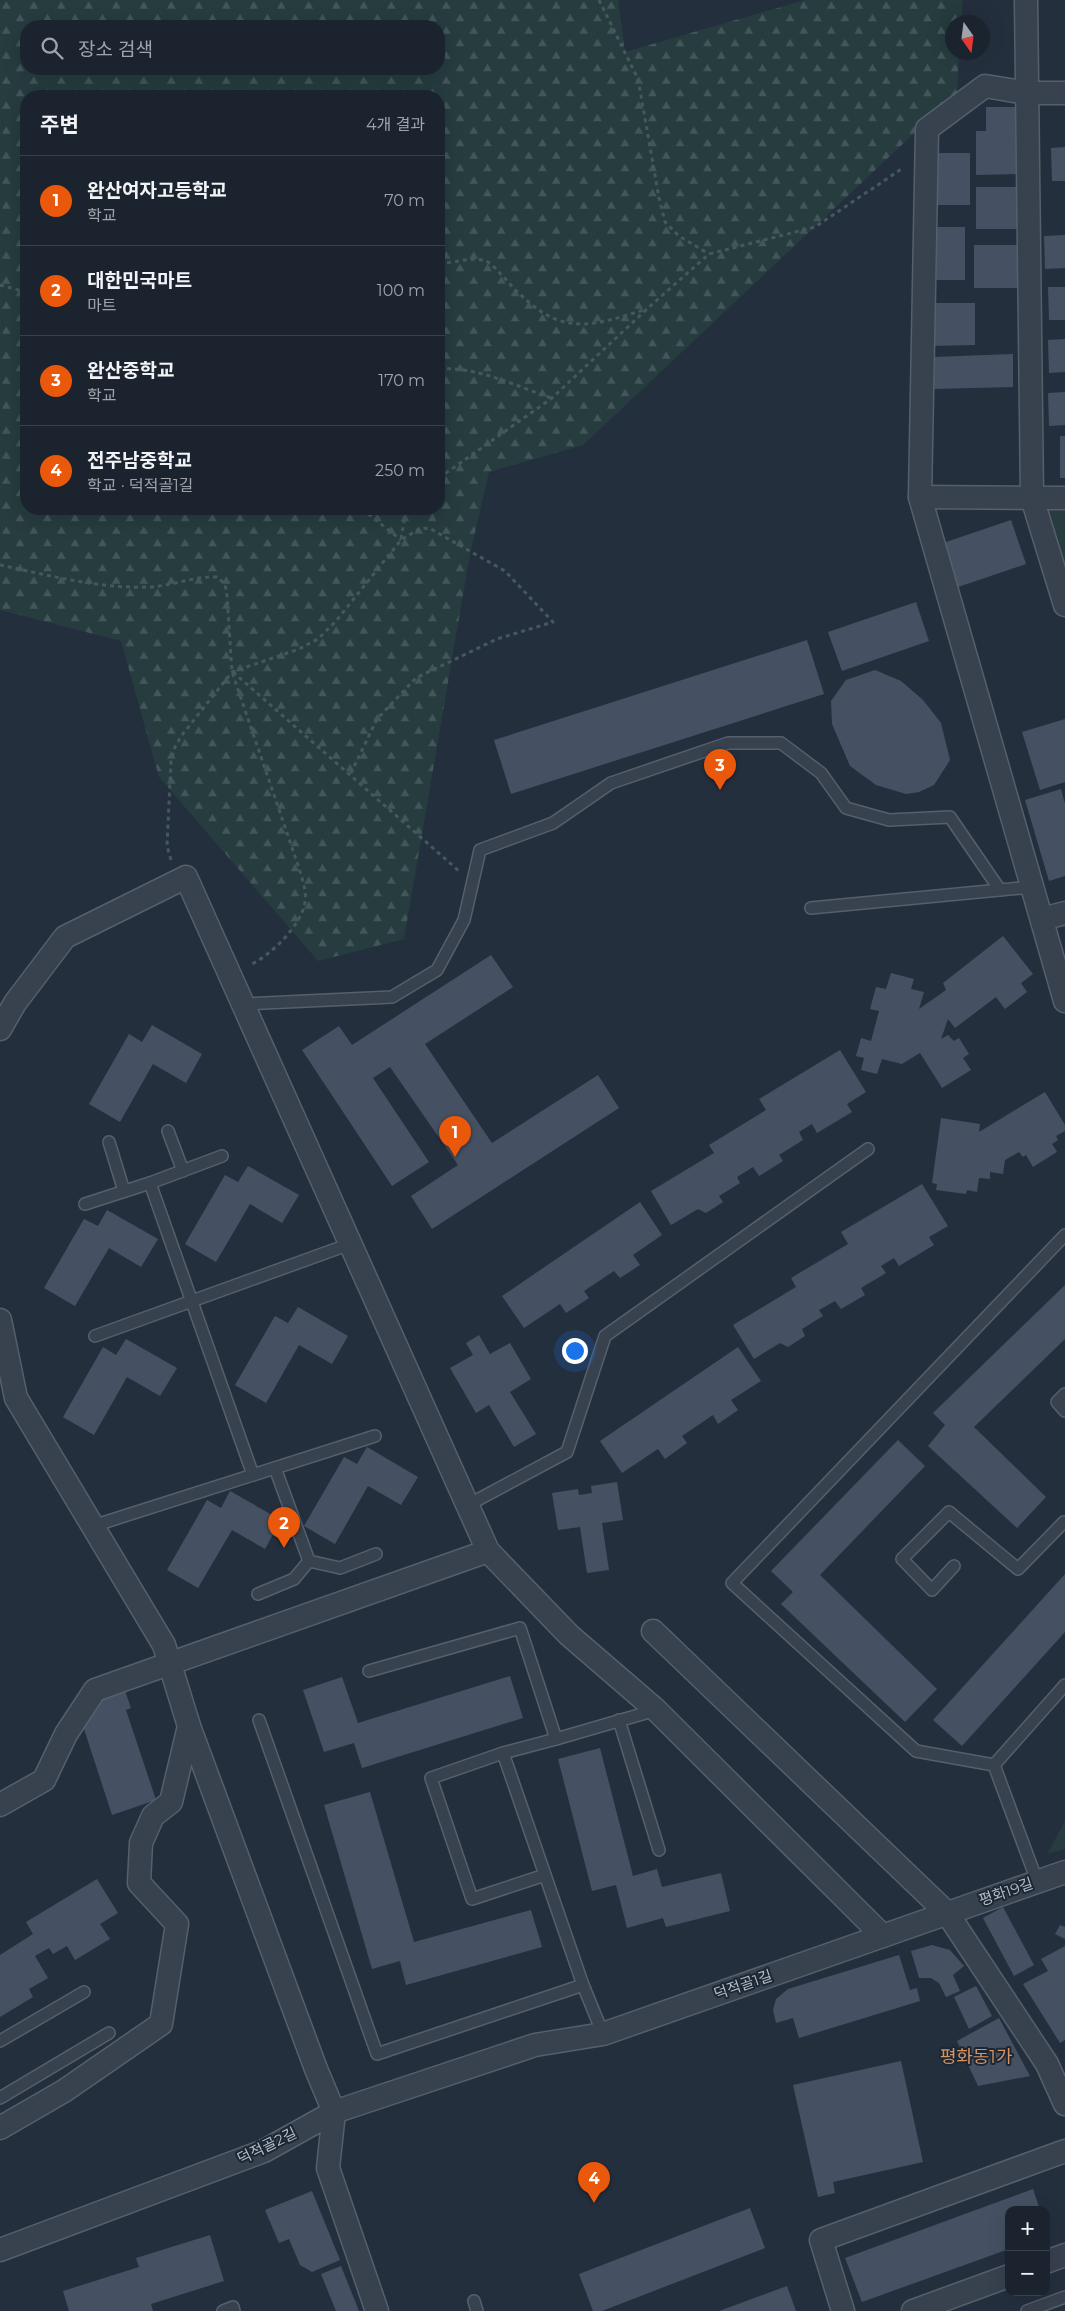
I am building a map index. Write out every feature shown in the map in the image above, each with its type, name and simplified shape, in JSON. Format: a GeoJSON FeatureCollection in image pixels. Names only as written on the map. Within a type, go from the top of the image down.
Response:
{"type":"FeatureCollection","features":[{"type":"Feature","properties":{"kind":"street"},"geometry":{"type":"LineString","coordinates":[[1026,0],[1032,498],[1065,605]]}},
{"type":"Feature","properties":{"kind":"street"},"geometry":{"type":"LineString","coordinates":[[1065,93],[1027,93],[985,86],[927,129],[920,498],[1065,1001]]}},
{"type":"Feature","properties":{"kind":"street"},"geometry":{"type":"LineString","coordinates":[[920,498],[1065,498]]}},
{"type":"Feature","properties":{"kind":"street"},"geometry":{"type":"LineString","coordinates":[[0,1029],[15,1003],[65,937],[186,877],[488,1551],[568,1635],[656,1710],[883,1936]]}},
{"type":"Feature","properties":{"kind":"street"},"geometry":{"type":"LineString","coordinates":[[1042,919],[1065,912]]}},
{"type":"Feature","properties":{"kind":"street"},"geometry":{"type":"LineString","coordinates":[[0,1320],[16,1398],[164,1645],[189,1726],[316,2069],[334,2112],[328,2168],[377,2311]]}},
{"type":"Feature","properties":{"kind":"street"},"geometry":{"type":"LineString","coordinates":[[0,1805],[44,1780],[66,1734],[95,1690],[488,1551]]}},
{"type":"Feature","properties":{"kind":"street"},"geometry":{"type":"LineString","coordinates":[[653,1631],[948,1913],[1056,2060],[1065,2104]]}},
{"type":"Feature","properties":{"kind":"street"},"geometry":{"type":"LineString","coordinates":[[0,2128],[64,2091],[161,2024],[177,1924],[139,1883],[141,1843],[153,1816],[171,1802],[189,1726]]}},
{"type":"Feature","properties":{"kind":"street","name":"평화19길"},"geometry":{"type":"LineString","coordinates":[[948,1913],[1065,1872]]}},
{"type":"Feature","properties":{"kind":"street","name":"덕적골1길"},"geometry":{"type":"LineString","coordinates":[[535,2045],[603,2034],[948,1913]]}},
{"type":"Feature","properties":{"kind":"street","name":"덕적골2길"},"geometry":{"type":"LineString","coordinates":[[0,2250],[264,2151],[334,2112],[535,2045]]}},
{"type":"Feature","properties":{"kind":"street"},"geometry":{"type":"LineString","coordinates":[[843,2311],[821,2240],[1065,2151]]}},
{"type":"Feature","properties":{"kind":"street"},"geometry":{"type":"LineString","coordinates":[[1050,2261],[1065,2255]]}},
{"type":"Feature","properties":{"kind":"street"},"geometry":{"type":"LineString","coordinates":[[913,2311],[1005,2277]]}},
{"type":"Feature","properties":{"kind":"lane"},"geometry":{"type":"LineString","coordinates":[[242,1004],[392,997],[437,970],[464,920],[480,850],[553,823],[611,783],[728,743],[781,743],[821,773],[846,808],[888,820],[950,817],[1000,890]]}},
{"type":"Feature","properties":{"kind":"lane"},"geometry":{"type":"LineString","coordinates":[[811,908],[1032,887]]}},
{"type":"Feature","properties":{"kind":"lane"},"geometry":{"type":"LineString","coordinates":[[168,1131],[183,1171]]}},
{"type":"Feature","properties":{"kind":"lane"},"geometry":{"type":"LineString","coordinates":[[109,1142],[124,1191]]}},
{"type":"Feature","properties":{"kind":"lane"},"geometry":{"type":"LineString","coordinates":[[468,1505],[567,1452],[605,1336],[868,1149]]}},
{"type":"Feature","properties":{"kind":"lane"},"geometry":{"type":"LineString","coordinates":[[85,1204],[150,1183],[222,1156]]}},
{"type":"Feature","properties":{"kind":"lane"},"geometry":{"type":"LineString","coordinates":[[150,1183],[253,1475]]}},
{"type":"Feature","properties":{"kind":"lane"},"geometry":{"type":"LineString","coordinates":[[994,1766],[916,1751],[732,1583],[1065,1234]]}},
{"type":"Feature","properties":{"kind":"lane"},"geometry":{"type":"LineString","coordinates":[[95,1336],[350,1244]]}},
{"type":"Feature","properties":{"kind":"lane"},"geometry":{"type":"LineString","coordinates":[[1065,1394],[1057,1402],[1065,1411]]}},
{"type":"Feature","properties":{"kind":"lane"},"geometry":{"type":"LineString","coordinates":[[93,1526],[375,1436]]}},
{"type":"Feature","properties":{"kind":"lane"},"geometry":{"type":"LineString","coordinates":[[275,1468],[309,1561]]}},
{"type":"Feature","properties":{"kind":"lane"},"geometry":{"type":"LineString","coordinates":[[954,1566],[932,1590],[902,1559],[949,1512],[1018,1568],[1064,1522]]}},
{"type":"Feature","properties":{"kind":"lane"},"geometry":{"type":"LineString","coordinates":[[309,1561],[340,1568],[376,1554]]}},
{"type":"Feature","properties":{"kind":"lane"},"geometry":{"type":"LineString","coordinates":[[258,1594],[294,1579],[309,1561]]}},
{"type":"Feature","properties":{"kind":"lane"},"geometry":{"type":"LineString","coordinates":[[369,1671],[520,1628],[556,1739]]}},
{"type":"Feature","properties":{"kind":"lane"},"geometry":{"type":"LineString","coordinates":[[994,1766],[1065,1685]]}},
{"type":"Feature","properties":{"kind":"lane"},"geometry":{"type":"LineString","coordinates":[[545,1875],[472,1900],[431,1778],[504,1753],[656,1710]]}},
{"type":"Feature","properties":{"kind":"lane"},"geometry":{"type":"LineString","coordinates":[[259,1720],[377,2054],[583,1985]]}},
{"type":"Feature","properties":{"kind":"lane"},"geometry":{"type":"LineString","coordinates":[[620,1720],[659,1850]]}},
{"type":"Feature","properties":{"kind":"lane"},"geometry":{"type":"LineString","coordinates":[[504,1753],[583,1985],[603,2034]]}},
{"type":"Feature","properties":{"kind":"lane"},"geometry":{"type":"LineString","coordinates":[[994,1766],[1038,1881]]}},
{"type":"Feature","properties":{"kind":"lane"},"geometry":{"type":"LineString","coordinates":[[0,2041],[84,1992]]}},
{"type":"Feature","properties":{"kind":"lane"},"geometry":{"type":"LineString","coordinates":[[0,2097],[109,2032]]}},
{"type":"Feature","properties":{"kind":"lane"},"geometry":{"type":"LineString","coordinates":[[1028,2311],[1065,2297]]}},
{"type":"Feature","properties":{"kind":"lane"},"geometry":{"type":"LineString","coordinates":[[223,2311],[233,2307],[234,2311]]}},
{"type":"Feature","properties":{"kind":"path"},"geometry":{"type":"LineString","coordinates":[[599,0],[638,78],[665,222],[679,236],[709,254]]}},
{"type":"Feature","properties":{"kind":"path"},"geometry":{"type":"LineString","coordinates":[[445,474],[552,398],[709,254],[815,227],[904,167],[926,147]]}},
{"type":"Feature","properties":{"kind":"path"},"geometry":{"type":"LineString","coordinates":[[445,262],[472,259],[488,262],[533,306],[554,318],[576,325],[599,324],[648,308]]}},
{"type":"Feature","properties":{"kind":"path"},"geometry":{"type":"LineString","coordinates":[[0,285],[20,290]]}},
{"type":"Feature","properties":{"kind":"path"},"geometry":{"type":"LineString","coordinates":[[445,369],[472,372],[552,398]]}},
{"type":"Feature","properties":{"kind":"path"},"geometry":{"type":"LineString","coordinates":[[370,515],[401,540]]}},
{"type":"Feature","properties":{"kind":"path"},"geometry":{"type":"LineString","coordinates":[[401,540],[405,515]]}},
{"type":"Feature","properties":{"kind":"path"},"geometry":{"type":"LineString","coordinates":[[186,877],[175,866],[167,846],[171,760],[175,747],[182,735],[232,672],[299,649],[318,639],[336,621],[401,540],[419,529],[429,528],[505,571],[553,622],[497,639],[416,678],[377,719],[350,775]]}},
{"type":"Feature","properties":{"kind":"path"},"geometry":{"type":"LineString","coordinates":[[0,565],[74,580],[122,585],[148,587],[206,577],[218,577],[225,584],[232,672],[299,868],[306,896],[305,905],[299,917],[272,951],[252,964],[228,972]]}},
{"type":"Feature","properties":{"kind":"path"},"geometry":{"type":"LineString","coordinates":[[232,672],[472,882]]}},
{"type":"Feature","properties":{"kind":"green space"},"geometry":{"type":"Polygon","coordinates":[[[0,0],[618,0],[625,52],[805,0],[963,0],[962,15],[945,15],[945,60],[959,60],[957,93],[583,445],[489,472],[470,554],[404,939],[318,961],[159,777],[121,641],[0,610],[0,0]]]}},
{"type":"Feature","properties":{"kind":"green space"},"geometry":{"type":"Polygon","coordinates":[[[1032,498],[1065,498],[1065,605],[1032,498]]]}},
{"type":"Feature","properties":{"kind":"green space"},"geometry":{"type":"Polygon","coordinates":[[[1065,1821],[1065,1849],[1047,1854],[1065,1821]]]}},
{"type":"Feature","properties":{"kind":"building"},"geometry":{"type":"Polygon","coordinates":[[[986,107],[1020,107],[1021,174],[976,175],[976,131],[986,131],[986,107]]]}},
{"type":"Feature","properties":{"kind":"building"},"geometry":{"type":"Polygon","coordinates":[[[1065,147],[1065,181],[1052,181],[1051,148],[1065,147]]]}},
{"type":"Feature","properties":{"kind":"building"},"geometry":{"type":"Polygon","coordinates":[[[937,153],[970,153],[970,205],[937,205],[937,153]]]}},
{"type":"Feature","properties":{"kind":"building"},"geometry":{"type":"Polygon","coordinates":[[[976,187],[1020,187],[1020,229],[976,229],[976,187]]]}},
{"type":"Feature","properties":{"kind":"building"},"geometry":{"type":"Polygon","coordinates":[[[932,227],[965,227],[965,280],[932,280],[932,227]]]}},
{"type":"Feature","properties":{"kind":"building"},"geometry":{"type":"Polygon","coordinates":[[[1065,235],[1065,268],[1045,269],[1044,236],[1065,235]]]}},
{"type":"Feature","properties":{"kind":"building"},"geometry":{"type":"Polygon","coordinates":[[[974,245],[1019,245],[1019,288],[974,288],[974,245]]]}},
{"type":"Feature","properties":{"kind":"building"},"geometry":{"type":"Polygon","coordinates":[[[1048,287],[1065,287],[1065,320],[1049,320],[1048,287]]]}},
{"type":"Feature","properties":{"kind":"building"},"geometry":{"type":"Polygon","coordinates":[[[931,303],[975,303],[975,345],[930,346],[931,303]]]}},
{"type":"Feature","properties":{"kind":"building"},"geometry":{"type":"Polygon","coordinates":[[[1065,339],[1065,372],[1049,373],[1048,340],[1065,339]]]}},
{"type":"Feature","properties":{"kind":"building"},"geometry":{"type":"Polygon","coordinates":[[[1013,354],[1013,387],[934,389],[933,357],[1013,354]]]}},
{"type":"Feature","properties":{"kind":"building"},"geometry":{"type":"Polygon","coordinates":[[[1065,392],[1065,425],[1049,426],[1048,393],[1065,392]]]}},
{"type":"Feature","properties":{"kind":"building"},"geometry":{"type":"Polygon","coordinates":[[[1060,436],[1065,436],[1065,478],[1060,478],[1060,436]]]}},
{"type":"Feature","properties":{"kind":"building"},"geometry":{"type":"Polygon","coordinates":[[[1011,520],[1026,564],[955,588],[940,544],[1011,520]]]}},
{"type":"Feature","properties":{"kind":"building"},"geometry":{"type":"Polygon","coordinates":[[[916,602],[929,641],[842,671],[828,632],[916,602]]]}},
{"type":"Feature","properties":{"kind":"building"},"geometry":{"type":"Polygon","coordinates":[[[807,640],[824,694],[511,794],[494,740],[807,640]]]}},
{"type":"Feature","properties":{"kind":"building"},"geometry":{"type":"Polygon","coordinates":[[[875,670],[901,681],[923,700],[941,723],[950,760],[934,785],[919,792],[906,794],[876,785],[850,766],[832,724],[831,701],[846,680],[875,670]]]}},
{"type":"Feature","properties":{"kind":"building"},"geometry":{"type":"Polygon","coordinates":[[[1065,719],[1065,782],[1040,790],[1022,732],[1065,719]]]}},
{"type":"Feature","properties":{"kind":"building"},"geometry":{"type":"Polygon","coordinates":[[[1061,789],[1065,804],[1065,876],[1049,881],[1025,800],[1061,789]]]}},
{"type":"Feature","properties":{"kind":"building"},"geometry":{"type":"Polygon","coordinates":[[[1003,936],[1033,974],[1021,983],[1027,992],[1005,1009],[996,997],[955,1028],[948,1019],[941,1039],[948,1035],[954,1041],[959,1038],[969,1054],[963,1058],[971,1070],[942,1088],[920,1053],[902,1064],[882,1059],[877,1074],[861,1070],[864,1058],[856,1056],[861,1038],[871,1041],[879,1011],[870,1009],[876,987],[886,989],[891,973],[914,979],[911,989],[924,992],[919,1009],[946,990],[943,983],[1003,936]]]}},
{"type":"Feature","properties":{"kind":"building"},"geometry":{"type":"Polygon","coordinates":[[[491,955],[513,987],[425,1044],[492,1143],[598,1075],[619,1108],[432,1229],[411,1196],[458,1165],[390,1067],[373,1078],[429,1162],[392,1186],[302,1050],[339,1026],[352,1045],[491,955]]]}},
{"type":"Feature","properties":{"kind":"building"},"geometry":{"type":"Polygon","coordinates":[[[152,1025],[202,1054],[186,1083],[153,1064],[120,1122],[89,1104],[129,1034],[142,1042],[152,1025]]]}},
{"type":"Feature","properties":{"kind":"building"},"geometry":{"type":"Polygon","coordinates":[[[840,1050],[866,1092],[847,1104],[852,1112],[817,1133],[812,1124],[799,1132],[803,1140],[779,1155],[783,1161],[759,1176],[753,1167],[737,1177],[740,1183],[719,1196],[723,1202],[706,1213],[698,1209],[671,1225],[651,1191],[714,1153],[709,1145],[766,1110],[759,1099],[840,1050]]]}},
{"type":"Feature","properties":{"kind":"building"},"geometry":{"type":"Polygon","coordinates":[[[1045,1092],[1065,1125],[1065,1131],[1056,1136],[1058,1140],[1052,1144],[1057,1152],[1033,1167],[1026,1155],[1023,1157],[1019,1152],[1005,1160],[1003,1174],[990,1172],[990,1179],[979,1178],[977,1192],[967,1190],[966,1194],[936,1190],[937,1184],[932,1183],[941,1118],[980,1124],[979,1132],[1045,1092]]]}},
{"type":"Feature","properties":{"kind":"building"},"geometry":{"type":"Polygon","coordinates":[[[248,1166],[299,1195],[282,1223],[250,1204],[216,1262],[185,1244],[225,1175],[238,1182],[248,1166]]]}},
{"type":"Feature","properties":{"kind":"building"},"geometry":{"type":"Polygon","coordinates":[[[922,1184],[948,1226],[929,1237],[934,1245],[899,1266],[894,1258],[881,1266],[886,1273],[861,1288],[865,1295],[841,1309],[835,1301],[819,1310],[823,1316],[802,1329],[805,1336],[788,1347],[780,1343],[754,1359],[733,1325],[796,1287],[791,1278],[848,1244],[841,1232],[922,1184]]]}},
{"type":"Feature","properties":{"kind":"building"},"geometry":{"type":"Polygon","coordinates":[[[640,1202],[662,1235],[633,1255],[640,1265],[620,1278],[614,1271],[584,1291],[589,1298],[566,1313],[560,1304],[524,1328],[502,1296],[640,1202]]]}},
{"type":"Feature","properties":{"kind":"building"},"geometry":{"type":"Polygon","coordinates":[[[107,1210],[158,1239],[141,1267],[109,1248],[75,1306],[44,1288],[84,1219],[98,1226],[107,1210]]]}},
{"type":"Feature","properties":{"kind":"building"},"geometry":{"type":"Polygon","coordinates":[[[1065,1285],[1065,1339],[974,1427],[1046,1497],[1017,1528],[928,1446],[945,1425],[933,1413],[1065,1285]]]}},
{"type":"Feature","properties":{"kind":"building"},"geometry":{"type":"Polygon","coordinates":[[[298,1307],[348,1336],[332,1364],[299,1345],[266,1403],[235,1385],[275,1316],[288,1323],[298,1307]]]}},
{"type":"Feature","properties":{"kind":"building"},"geometry":{"type":"Polygon","coordinates":[[[479,1335],[490,1354],[510,1343],[531,1379],[510,1392],[536,1434],[514,1447],[489,1405],[476,1413],[450,1368],[473,1355],[466,1343],[479,1335]]]}},
{"type":"Feature","properties":{"kind":"building"},"geometry":{"type":"Polygon","coordinates":[[[126,1339],[177,1368],[160,1396],[127,1377],[94,1435],[63,1417],[103,1347],[116,1355],[126,1339]]]}},
{"type":"Feature","properties":{"kind":"building"},"geometry":{"type":"Polygon","coordinates":[[[738,1347],[761,1381],[731,1400],[738,1410],[718,1424],[713,1415],[682,1436],[687,1443],[665,1459],[658,1449],[622,1473],[600,1441],[738,1347]]]}},
{"type":"Feature","properties":{"kind":"building"},"geometry":{"type":"Polygon","coordinates":[[[898,1440],[925,1466],[820,1575],[937,1689],[905,1722],[781,1604],[793,1592],[771,1571],[898,1440]]]}},
{"type":"Feature","properties":{"kind":"building"},"geometry":{"type":"Polygon","coordinates":[[[367,1447],[418,1477],[401,1505],[368,1486],[335,1544],[304,1526],[344,1457],[357,1464],[367,1447]]]}},
{"type":"Feature","properties":{"kind":"building"},"geometry":{"type":"Polygon","coordinates":[[[617,1482],[623,1520],[602,1523],[609,1570],[587,1573],[580,1527],[558,1530],[552,1493],[578,1489],[579,1495],[592,1493],[591,1486],[617,1482]]]}},
{"type":"Feature","properties":{"kind":"building"},"geometry":{"type":"Polygon","coordinates":[[[230,1491],[281,1520],[265,1549],[232,1530],[198,1588],[167,1570],[207,1500],[221,1508],[230,1491]]]}},
{"type":"Feature","properties":{"kind":"building"},"geometry":{"type":"Polygon","coordinates":[[[1065,1574],[1065,1632],[962,1746],[933,1720],[1065,1574]]]}},
{"type":"Feature","properties":{"kind":"building"},"geometry":{"type":"Polygon","coordinates":[[[510,1676],[523,1718],[362,1768],[354,1743],[324,1752],[303,1690],[342,1677],[358,1723],[510,1676]]]}},
{"type":"Feature","properties":{"kind":"building"},"geometry":{"type":"Polygon","coordinates":[[[125,1691],[131,1708],[126,1710],[156,1800],[112,1815],[84,1729],[104,1698],[125,1691]]]}},
{"type":"Feature","properties":{"kind":"building"},"geometry":{"type":"Polygon","coordinates":[[[600,1748],[633,1876],[657,1869],[662,1887],[721,1873],[730,1911],[666,1927],[663,1918],[627,1928],[616,1885],[592,1891],[558,1759],[600,1748]]]}},
{"type":"Feature","properties":{"kind":"building"},"geometry":{"type":"Polygon","coordinates":[[[370,1792],[414,1942],[531,1910],[542,1947],[406,1985],[400,1961],[372,1969],[324,1805],[370,1792]]]}},
{"type":"Feature","properties":{"kind":"building"},"geometry":{"type":"Polygon","coordinates":[[[97,1879],[118,1913],[100,1924],[110,1939],[75,1960],[67,1946],[53,1954],[49,1948],[35,1956],[48,1978],[29,1989],[33,1997],[0,2017],[0,1955],[33,1934],[26,1922],[97,1879]]]}},
{"type":"Feature","properties":{"kind":"building"},"geometry":{"type":"Polygon","coordinates":[[[1003,1907],[1034,1965],[1014,1976],[983,1918],[1003,1907]]]}},
{"type":"Feature","properties":{"kind":"building"},"geometry":{"type":"Polygon","coordinates":[[[1060,1925],[1065,1927],[1065,1939],[1055,1934],[1060,1925]]]}},
{"type":"Feature","properties":{"kind":"building"},"geometry":{"type":"Polygon","coordinates":[[[932,1945],[950,1950],[964,1966],[953,1975],[960,1991],[946,1997],[939,1983],[931,1978],[919,1978],[911,1951],[932,1945]]]}},
{"type":"Feature","properties":{"kind":"building"},"geometry":{"type":"Polygon","coordinates":[[[1065,1946],[1065,2040],[1060,2043],[1023,1984],[1048,1971],[1041,1959],[1065,1946]]]}},
{"type":"Feature","properties":{"kind":"building"},"geometry":{"type":"Polygon","coordinates":[[[899,1955],[910,1990],[917,1988],[920,2001],[799,2038],[793,2018],[776,2023],[773,2010],[776,1999],[788,1989],[899,1955]]]}},
{"type":"Feature","properties":{"kind":"building"},"geometry":{"type":"Polygon","coordinates":[[[976,1986],[992,2016],[969,2029],[954,1997],[976,1986]]]}},
{"type":"Feature","properties":{"kind":"building"},"geometry":{"type":"Polygon","coordinates":[[[999,2018],[1030,2076],[978,2086],[957,2041],[999,2018]]]}},
{"type":"Feature","properties":{"kind":"building"},"geometry":{"type":"Polygon","coordinates":[[[901,2061],[923,2162],[833,2182],[835,2193],[818,2197],[793,2085],[901,2061]]]}},
{"type":"Feature","properties":{"kind":"building"},"geometry":{"type":"Polygon","coordinates":[[[1033,2189],[1039,2206],[1005,2206],[1005,2250],[862,2302],[845,2258],[1033,2189]]]}},
{"type":"Feature","properties":{"kind":"building"},"geometry":{"type":"Polygon","coordinates":[[[312,2191],[340,2260],[312,2272],[300,2265],[289,2239],[279,2243],[265,2210],[312,2191]]]}},
{"type":"Feature","properties":{"kind":"building"},"geometry":{"type":"Polygon","coordinates":[[[750,2208],[765,2248],[602,2311],[593,2311],[579,2274],[750,2208]]]}},
{"type":"Feature","properties":{"kind":"building"},"geometry":{"type":"Polygon","coordinates":[[[210,2235],[224,2281],[151,2304],[153,2311],[69,2311],[63,2291],[139,2267],[136,2258],[210,2235]]]}},
{"type":"Feature","properties":{"kind":"building"},"geometry":{"type":"Polygon","coordinates":[[[341,2266],[359,2311],[336,2311],[321,2274],[341,2266]]]}},
{"type":"Feature","properties":{"kind":"building"},"geometry":{"type":"Polygon","coordinates":[[[787,2286],[796,2311],[719,2311],[787,2286]]]}},
{"type":"Feature","properties":{"kind":"place","name":"완산중학교"},"geometry":{"type":"Point","coordinates":[720,790]}},
{"type":"Feature","properties":{"kind":"place","name":"완산여자고등학교"},"geometry":{"type":"Point","coordinates":[455,1157]}},
{"type":"Feature","properties":{"kind":"place","name":"대한민국마트"},"geometry":{"type":"Point","coordinates":[284,1548]}},
{"type":"Feature","properties":{"kind":"place","name":"전주남중학교"},"geometry":{"type":"Point","coordinates":[594,2203]}},
{"type":"Feature","properties":{"kind":"district","name":"평화동1가"},"geometry":{"type":"Point","coordinates":[976,2057]}}]}
